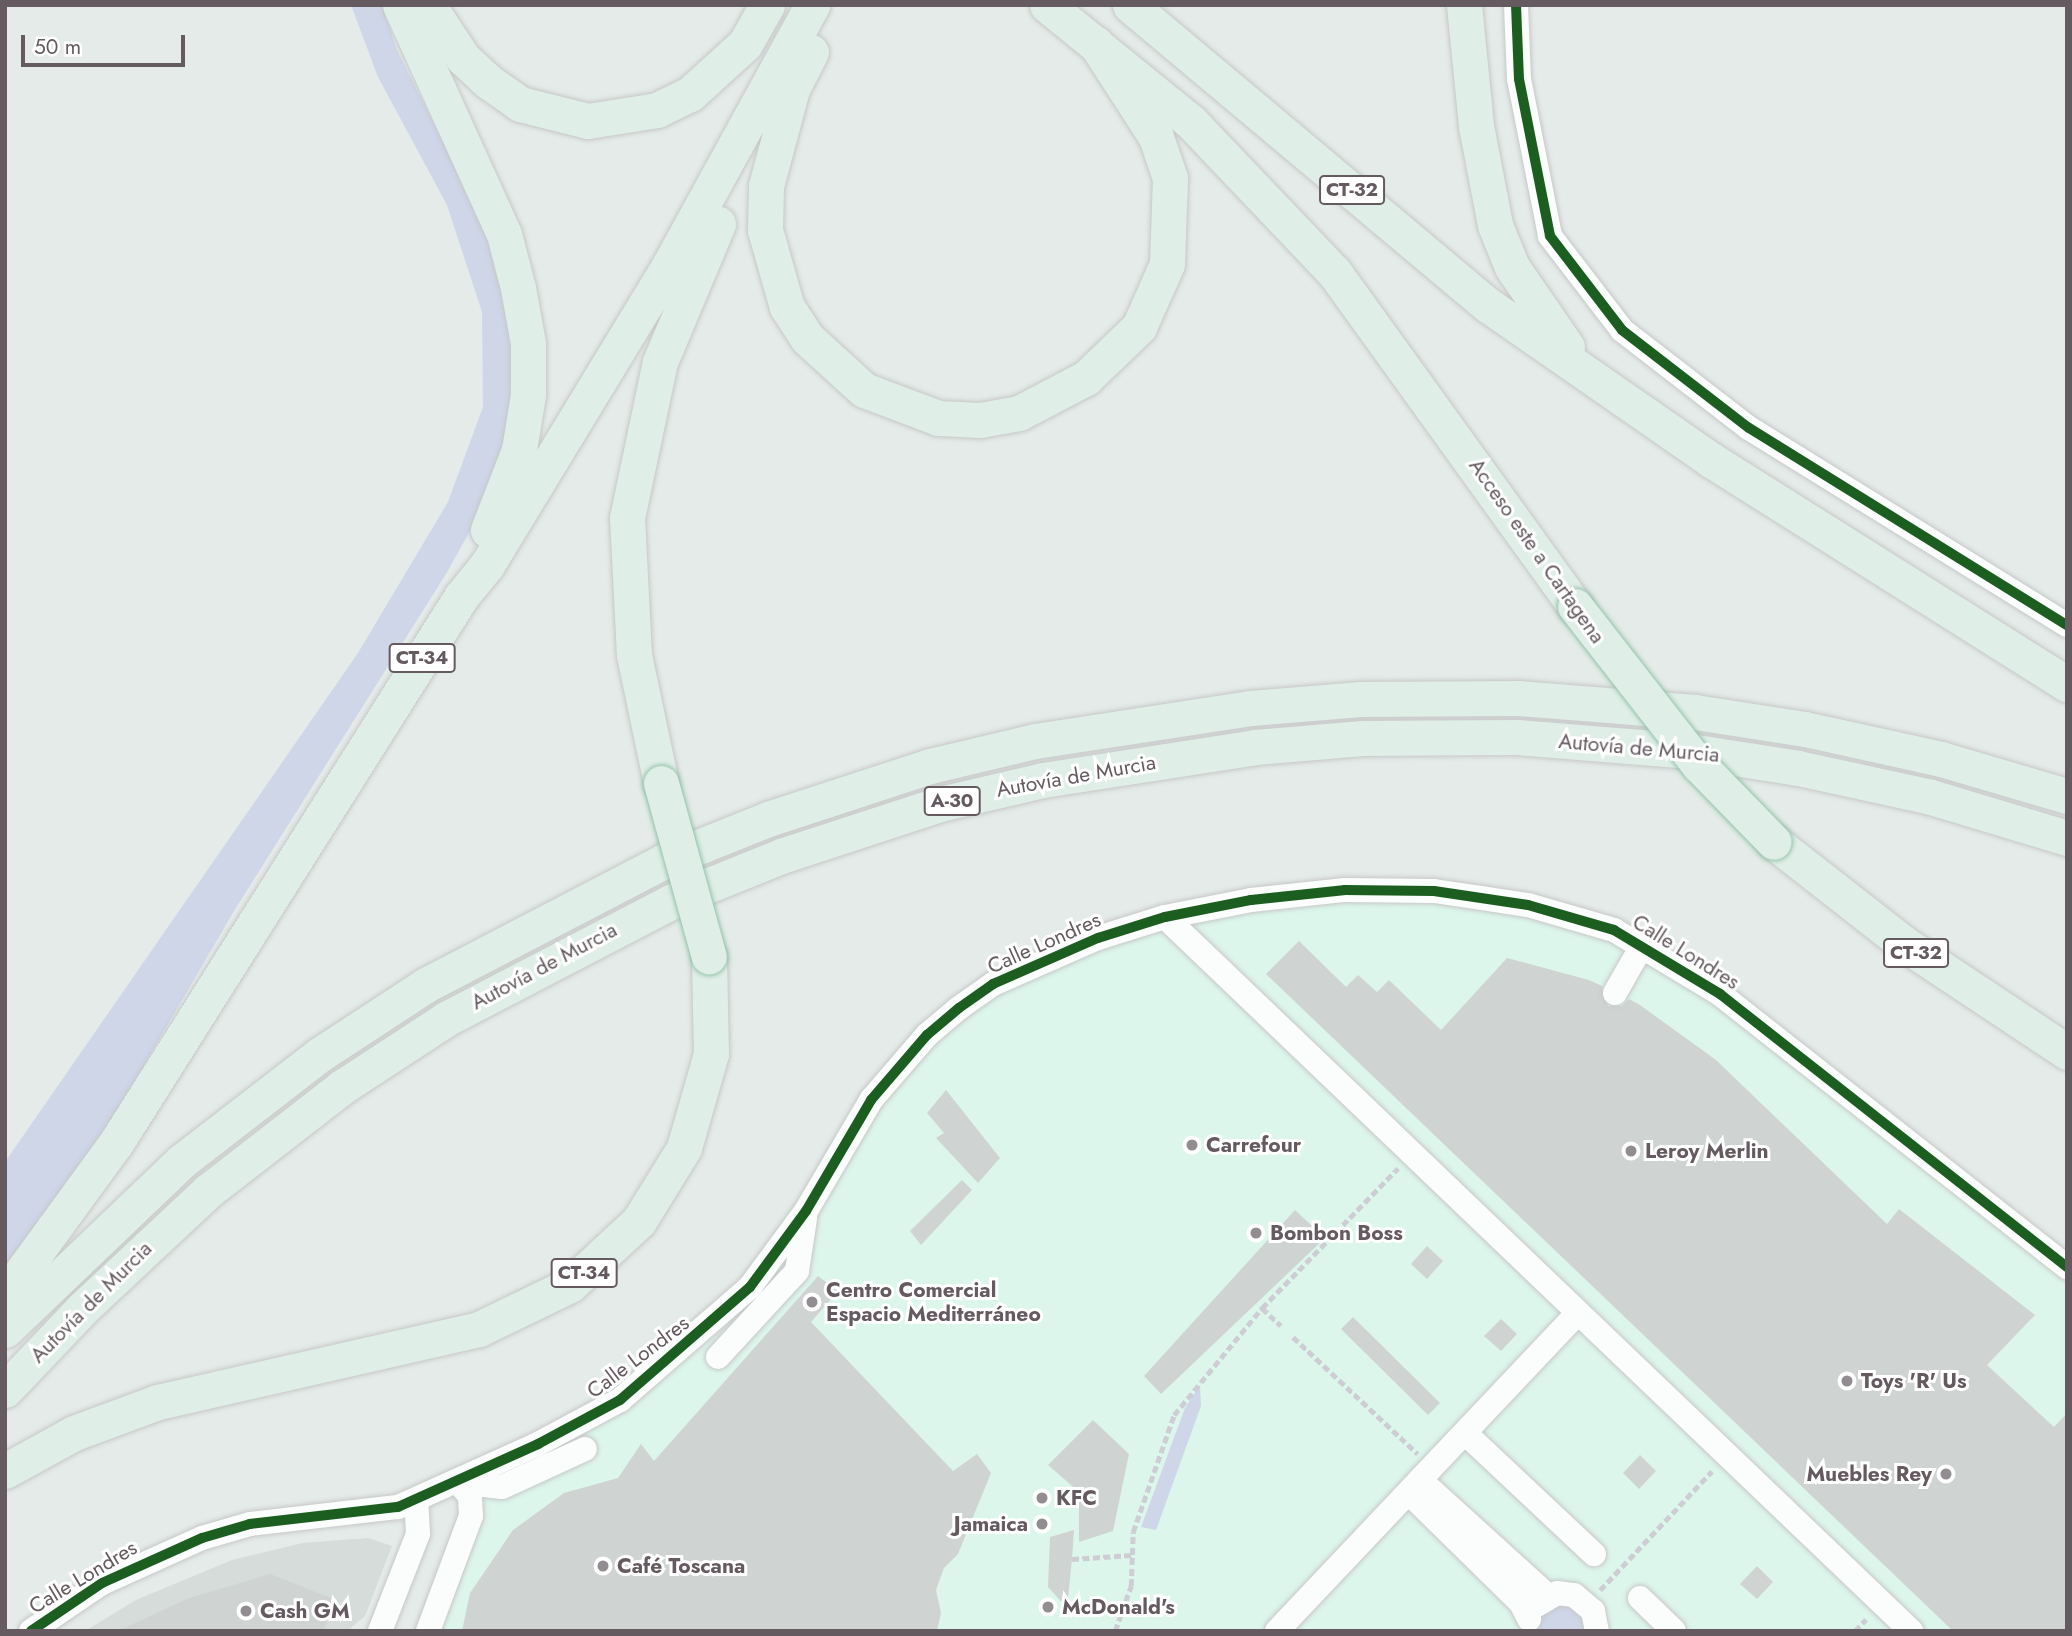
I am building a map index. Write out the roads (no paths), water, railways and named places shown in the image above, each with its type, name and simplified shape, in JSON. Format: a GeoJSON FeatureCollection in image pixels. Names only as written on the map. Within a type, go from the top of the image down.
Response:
{"type":"FeatureCollection","features":[{"type":"Feature","properties":{"kind":"highway"},"geometry":{"type":"LineString","coordinates":[[400,5],[504,234],[528,343],[528,395],[519,450],[461,597]]}},
{"type":"Feature","properties":{"kind":"highway"},"geometry":{"type":"LineString","coordinates":[[428,5],[463,58],[489,82],[520,104],[588,121],[632,116],[691,94],[745,44],[767,5]]}},
{"type":"Feature","properties":{"kind":"highway","name":"CT-34"},"geometry":{"type":"LineString","coordinates":[[5,1295],[116,1143],[461,597],[487,565],[665,274],[812,5]]}},
{"type":"Feature","properties":{"kind":"highway"},"geometry":{"type":"LineString","coordinates":[[836,5],[792,89],[772,155],[766,197],[773,271],[786,307],[807,338],[864,390],[939,418],[980,420],[1019,413],[1086,378],[1139,327],[1167,264],[1170,178],[1156,137],[1096,44]]}},
{"type":"Feature","properties":{"kind":"highway","name":"Acceso este a Cartagena"},"geometry":{"type":"LineString","coordinates":[[1047,5],[1191,122],[1334,272],[1575,606],[1667,727],[1774,842],[1937,968],[2067,1052]]}},
{"type":"Feature","properties":{"kind":"highway","name":"CT-32"},"geometry":{"type":"LineString","coordinates":[[1130,5],[1489,304],[1581,366],[1711,460],[2067,684]]}},
{"type":"Feature","properties":{"kind":"highway"},"geometry":{"type":"LineString","coordinates":[[1464,5],[1478,139],[1495,225],[1512,267],[1581,366]]}},
{"type":"Feature","properties":{"kind":"highway","name":"CT-34"},"geometry":{"type":"LineString","coordinates":[[5,1471],[74,1433],[148,1405],[479,1329],[570,1285],[639,1221],[684,1148],[711,1054],[709,957],[661,783],[634,655],[627,518],[660,362],[693,275],[771,118],[792,89]]}},
{"type":"Feature","properties":{"kind":"highway","name":"Autovía de Murcia"},"geometry":{"type":"LineString","coordinates":[[5,1330],[182,1161],[273,1088],[426,985],[666,860],[768,819],[930,766],[1090,732],[1251,708],[1415,697],[1518,698],[1695,712],[1805,729],[1941,759],[2067,796]]}},
{"type":"Feature","properties":{"kind":"highway","name":"Autovía de Murcia"},"geometry":{"type":"LineString","coordinates":[[5,1390],[83,1308],[208,1191],[333,1094],[446,1019],[682,896],[794,852],[940,804],[1070,775],[1255,747],[1376,737],[1517,737],[1690,751],[1798,768],[1931,797],[2067,838]]}},
{"type":"Feature","properties":{"kind":"street"},"geometry":{"type":"LineString","coordinates":[[1516,5],[1519,79],[1550,236],[1622,330],[1749,428],[2067,625]]}},
{"type":"Feature","properties":{"kind":"street","name":"Calle Londres"},"geometry":{"type":"LineString","coordinates":[[31,1631],[102,1583],[202,1538],[250,1524],[416,1501],[581,1422],[653,1376],[750,1287],[806,1211],[870,1100],[927,1035],[958,1008],[1027,967],[1165,917],[1298,894],[1434,891],[1570,915],[1643,944],[1720,994],[2067,1267]]}},
{"type":"Feature","properties":{"kind":"street"},"geometry":{"type":"LineString","coordinates":[[1165,917],[1911,1631]]}},
{"type":"Feature","properties":{"kind":"street"},"geometry":{"type":"LineString","coordinates":[[1615,993],[1643,944]]}},
{"type":"Feature","properties":{"kind":"street"},"geometry":{"type":"LineString","coordinates":[[718,1357],[797,1271],[806,1211]]}},
{"type":"Feature","properties":{"kind":"street"},"geometry":{"type":"LineString","coordinates":[[1277,1631],[1418,1478],[1465,1433],[1578,1313]]}},
{"type":"Feature","properties":{"kind":"street"},"geometry":{"type":"LineString","coordinates":[[1465,1433],[1594,1554]]}},
{"type":"Feature","properties":{"kind":"street"},"geometry":{"type":"LineString","coordinates":[[458,1482],[502,1488],[584,1449]]}},
{"type":"Feature","properties":{"kind":"street"},"geometry":{"type":"LineString","coordinates":[[1418,1478],[1548,1596]]}},
{"type":"Feature","properties":{"kind":"street"},"geometry":{"type":"LineString","coordinates":[[1418,1478],[1521,1603],[1529,1625]]}},
{"type":"Feature","properties":{"kind":"street"},"geometry":{"type":"LineString","coordinates":[[428,1631],[471,1516],[470,1496],[458,1482]]}},
{"type":"Feature","properties":{"kind":"street"},"geometry":{"type":"LineString","coordinates":[[380,1631],[418,1534],[416,1501]]}},
{"type":"Feature","properties":{"kind":"street"},"geometry":{"type":"LineString","coordinates":[[1529,1625],[1548,1596],[1566,1593],[1582,1599],[1593,1611],[1597,1631]]}},
{"type":"Feature","properties":{"kind":"street"},"geometry":{"type":"LineString","coordinates":[[1640,1598],[1674,1631]]}},
{"type":"Feature","properties":{"kind":"place","name":"Carrefour"},"geometry":{"type":"Point","coordinates":[1192,1145]}},
{"type":"Feature","properties":{"kind":"place","name":"Leroy Merlin"},"geometry":{"type":"Point","coordinates":[1631,1151]}},
{"type":"Feature","properties":{"kind":"place","name":"Bombon Boss"},"geometry":{"type":"Point","coordinates":[1256,1233]}},
{"type":"Feature","properties":{"kind":"place","name":"Centro Comercial Espacio Mediterráneo"},"geometry":{"type":"Point","coordinates":[812,1302]}},
{"type":"Feature","properties":{"kind":"place","name":"Toys 'R' Us"},"geometry":{"type":"Point","coordinates":[1847,1381]}},
{"type":"Feature","properties":{"kind":"place","name":"Muebles Rey"},"geometry":{"type":"Point","coordinates":[1946,1474]}},
{"type":"Feature","properties":{"kind":"place","name":"KFC"},"geometry":{"type":"Point","coordinates":[1042,1498]}},
{"type":"Feature","properties":{"kind":"place","name":"Jamaica"},"geometry":{"type":"Point","coordinates":[1042,1524]}},
{"type":"Feature","properties":{"kind":"place","name":"Café Toscana"},"geometry":{"type":"Point","coordinates":[603,1566]}},
{"type":"Feature","properties":{"kind":"place","name":"McDonald's"},"geometry":{"type":"Point","coordinates":[1048,1607]}},
{"type":"Feature","properties":{"kind":"place","name":"Cash GM"},"geometry":{"type":"Point","coordinates":[246,1611]}}]}
